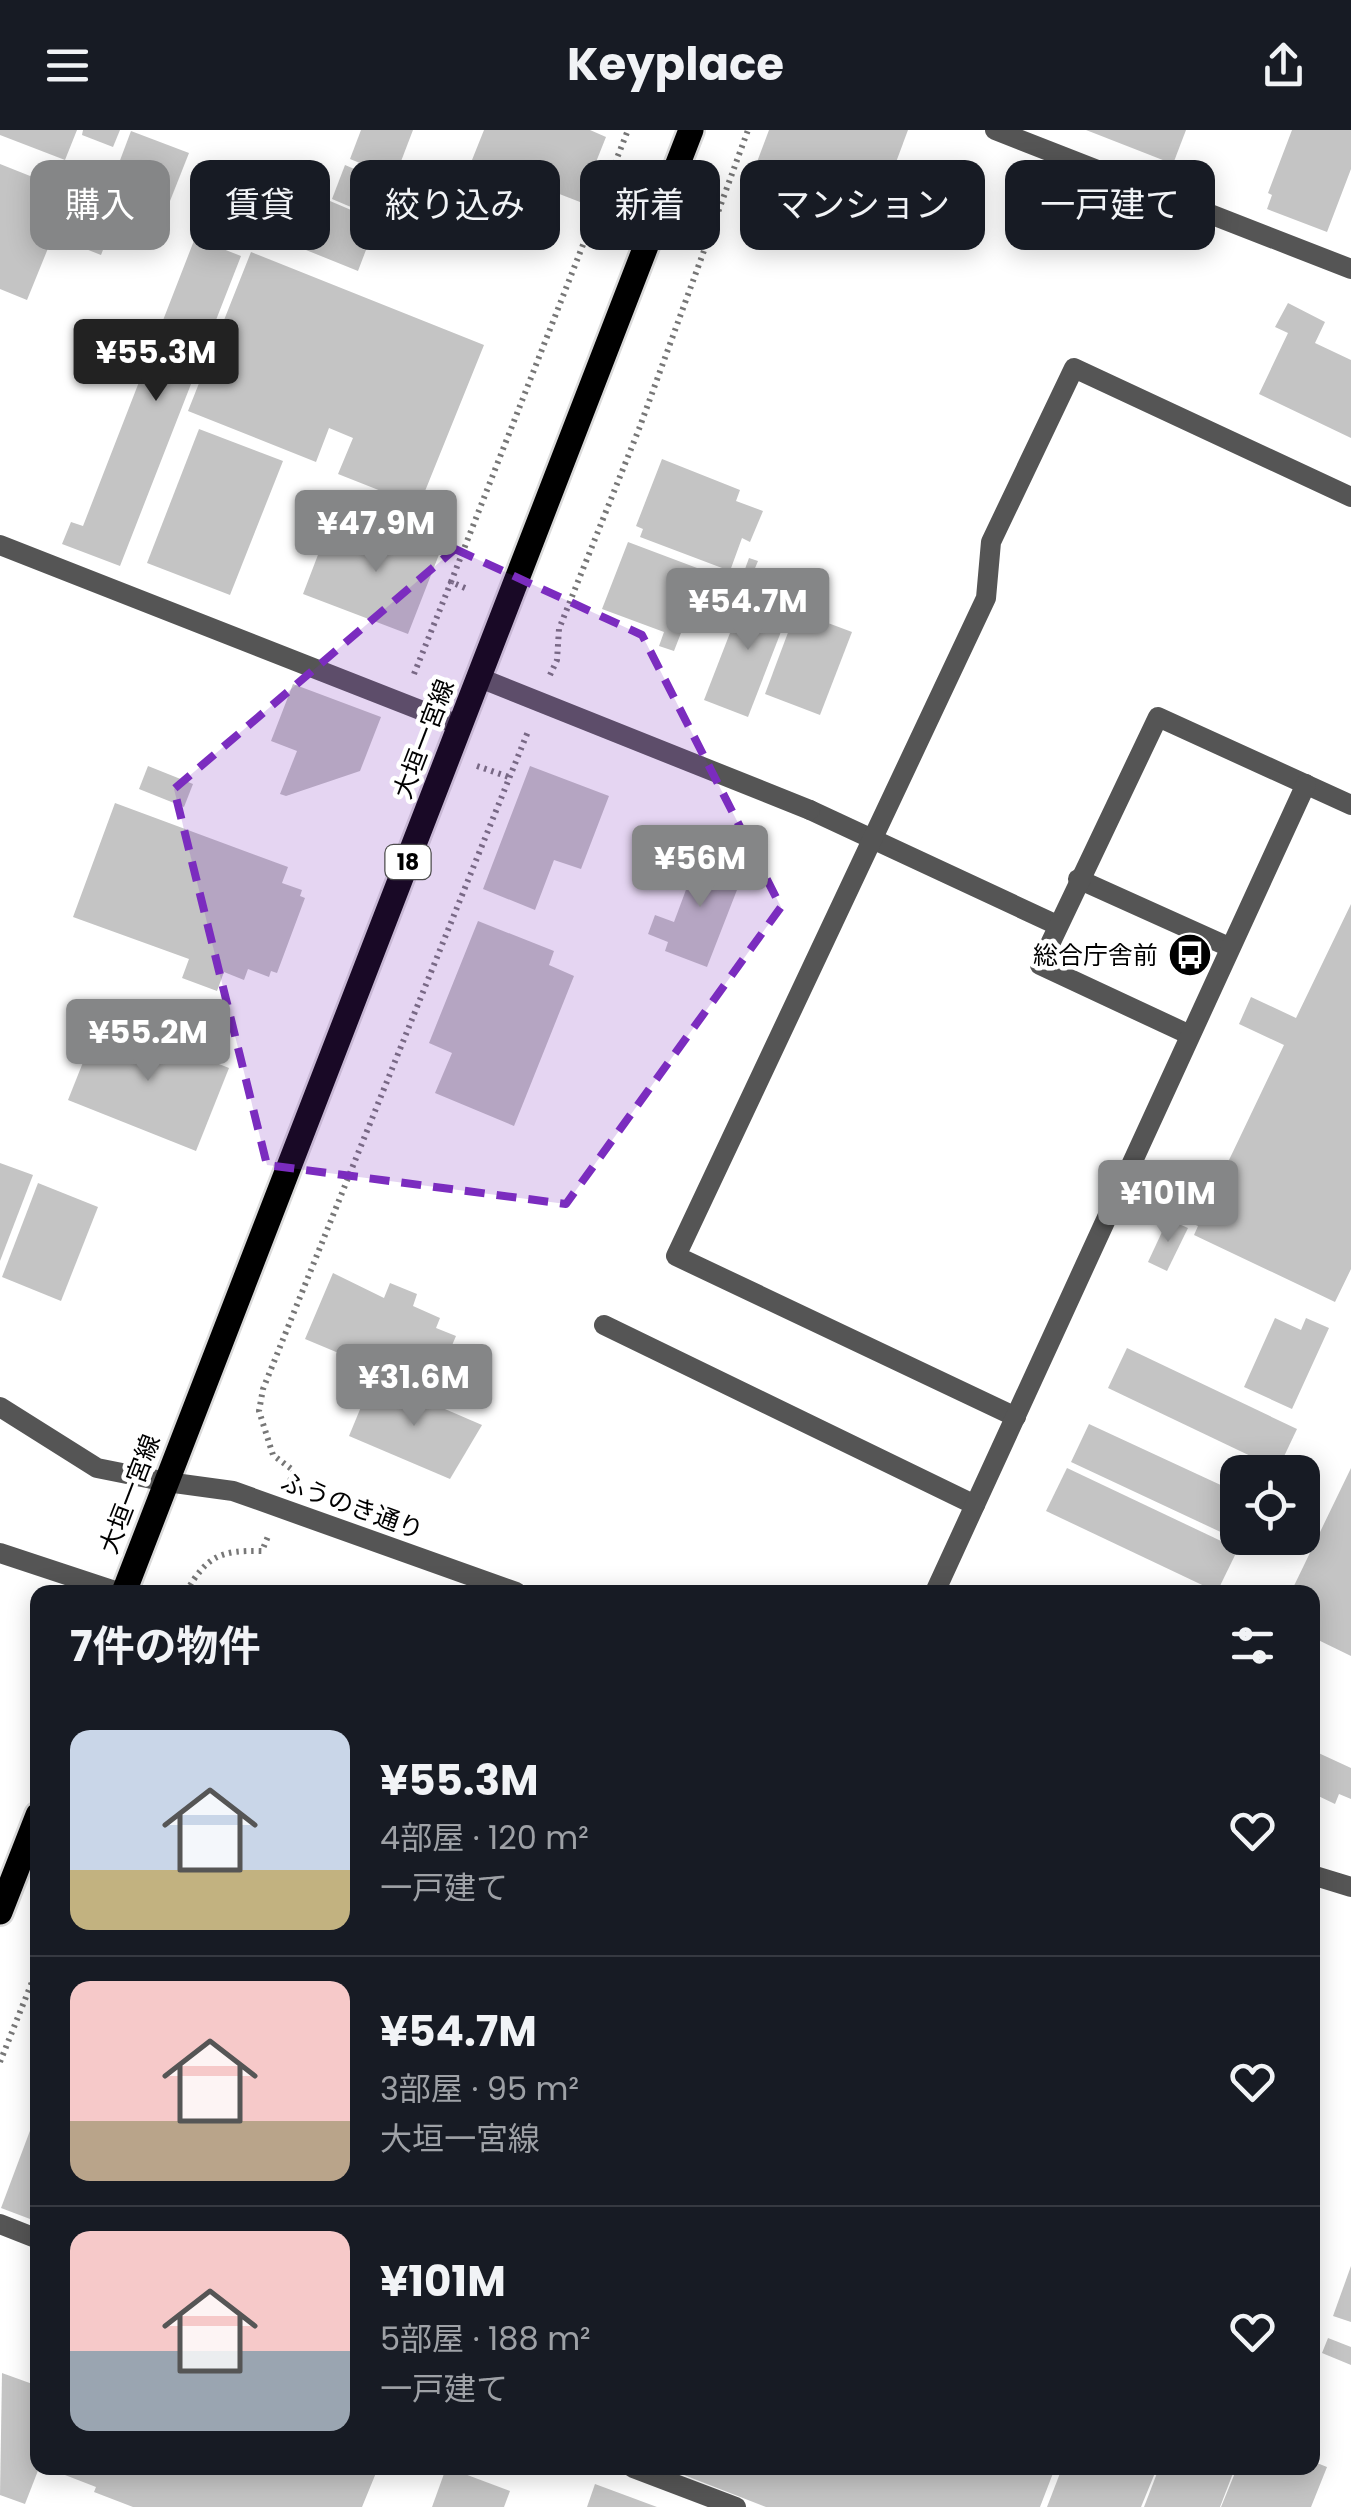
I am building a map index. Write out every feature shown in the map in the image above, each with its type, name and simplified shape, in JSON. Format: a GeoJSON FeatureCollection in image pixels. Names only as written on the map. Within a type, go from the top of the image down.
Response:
{"type":"FeatureCollection","features":[{"type":"Feature","properties":{"kind":"main road","name":"大垣一宮線"},"geometry":{"type":"LineString","coordinates":[[124,1585],[691,130]]}},
{"type":"Feature","properties":{"kind":"main road"},"geometry":{"type":"LineString","coordinates":[[0,1912],[30,1835]]}},
{"type":"Feature","properties":{"kind":"street"},"geometry":{"type":"LineString","coordinates":[[996,130],[1351,269]]}},
{"type":"Feature","properties":{"kind":"street"},"geometry":{"type":"LineString","coordinates":[[1016,1417],[676,1256],[986,598],[991,542],[1074,368],[1351,498]]}},
{"type":"Feature","properties":{"kind":"street"},"geometry":{"type":"LineString","coordinates":[[0,544],[461,726]]}},
{"type":"Feature","properties":{"kind":"street"},"geometry":{"type":"LineString","coordinates":[[480,678],[810,810],[1056,925]]}},
{"type":"Feature","properties":{"kind":"street"},"geometry":{"type":"LineString","coordinates":[[1190,1034],[1040,965],[1158,716],[1306,784],[1349,798]]}},
{"type":"Feature","properties":{"kind":"street"},"geometry":{"type":"LineString","coordinates":[[938,1585],[1306,784]]}},
{"type":"Feature","properties":{"kind":"street"},"geometry":{"type":"LineString","coordinates":[[1078,879],[1229,947]]}},
{"type":"Feature","properties":{"kind":"street"},"geometry":{"type":"LineString","coordinates":[[604,1325],[975,1505]]}},
{"type":"Feature","properties":{"kind":"street","name":"ふうのき通り"},"geometry":{"type":"LineString","coordinates":[[0,1407],[97,1468],[232,1491],[497,1585]]}},
{"type":"Feature","properties":{"kind":"street"},"geometry":{"type":"LineString","coordinates":[[0,1553],[99,1585]]}},
{"type":"Feature","properties":{"kind":"street"},"geometry":{"type":"LineString","coordinates":[[1320,1877],[1351,1887]]}},
{"type":"Feature","properties":{"kind":"street"},"geometry":{"type":"LineString","coordinates":[[0,2224],[30,2236]]}},
{"type":"Feature","properties":{"kind":"street"},"geometry":{"type":"LineString","coordinates":[[645,2475],[682,2497],[736,2507]]}},
{"type":"Feature","properties":{"kind":"path"},"geometry":{"type":"LineString","coordinates":[[409,686],[628,130]]}},
{"type":"Feature","properties":{"kind":"path"},"geometry":{"type":"LineString","coordinates":[[557,660],[559,630],[639,430],[748,130]]}},
{"type":"Feature","properties":{"kind":"path"},"geometry":{"type":"LineString","coordinates":[[451,582],[465,588]]}},
{"type":"Feature","properties":{"kind":"path"},"geometry":{"type":"LineString","coordinates":[[548,624],[559,630]]}},
{"type":"Feature","properties":{"kind":"path"},"geometry":{"type":"LineString","coordinates":[[190,1585],[202,1564],[236,1550],[262,1551],[280,1507],[294,1471],[272,1456],[259,1412],[263,1389],[522,747]]}},
{"type":"Feature","properties":{"kind":"path"},"geometry":{"type":"LineString","coordinates":[[493,772],[509,777]]}},
{"type":"Feature","properties":{"kind":"path"},"geometry":{"type":"LineString","coordinates":[[0,2062],[30,1987]]}},
{"type":"Feature","properties":{"kind":"highlighted area"},"geometry":{"type":"Polygon","coordinates":[[[455,549],[642,635],[781,907],[566,1204],[267,1165],[174,789],[455,549]]]}},
{"type":"Feature","properties":{"kind":"building"},"geometry":{"type":"Polygon","coordinates":[[[0,130],[77,130],[65,160],[0,135],[0,130]]]}},
{"type":"Feature","properties":{"kind":"building"},"geometry":{"type":"Polygon","coordinates":[[[83,130],[120,130],[113,147],[82,135],[83,130]]]}},
{"type":"Feature","properties":{"kind":"building"},"geometry":{"type":"Polygon","coordinates":[[[361,130],[413,130],[402,160],[350,159],[361,130]]]}},
{"type":"Feature","properties":{"kind":"building"},"geometry":{"type":"Polygon","coordinates":[[[484,130],[590,130],[606,137],[597,160],[580,160],[580,202],[560,194],[560,160],[472,160],[484,130]]]}},
{"type":"Feature","properties":{"kind":"building"},"geometry":{"type":"Polygon","coordinates":[[[769,130],[908,130],[897,160],[758,160],[769,130]]]}},
{"type":"Feature","properties":{"kind":"building"},"geometry":{"type":"Polygon","coordinates":[[[1086,130],[1186,130],[1175,160],[1163,160],[1086,130]]]}},
{"type":"Feature","properties":{"kind":"building"},"geometry":{"type":"Polygon","coordinates":[[[1292,130],[1351,130],[1351,169],[1327,232],[1267,209],[1272,195],[1268,193],[1292,130]]]}},
{"type":"Feature","properties":{"kind":"building"},"geometry":{"type":"Polygon","coordinates":[[[131,131],[189,153],[170,201],[170,160],[120,160],[131,131]]]}},
{"type":"Feature","properties":{"kind":"building"},"geometry":{"type":"Polygon","coordinates":[[[0,164],[30,176],[30,250],[47,250],[27,300],[0,289],[0,164]]]}},
{"type":"Feature","properties":{"kind":"building"},"geometry":{"type":"Polygon","coordinates":[[[345,165],[350,167],[350,207],[332,199],[345,165]]]}},
{"type":"Feature","properties":{"kind":"building"},"geometry":{"type":"Polygon","coordinates":[[[330,201],[350,210],[350,250],[366,250],[358,271],[306,250],[330,250],[330,201]]]}},
{"type":"Feature","properties":{"kind":"building"},"geometry":{"type":"Polygon","coordinates":[[[190,250],[226,250],[241,256],[120,566],[62,544],[71,522],[83,526],[190,250]]]}},
{"type":"Feature","properties":{"kind":"building"},"geometry":{"type":"Polygon","coordinates":[[[251,252],[484,345],[419,506],[338,474],[353,438],[329,428],[316,462],[188,411],[251,252]]]}},
{"type":"Feature","properties":{"kind":"building"},"geometry":{"type":"Polygon","coordinates":[[[1288,303],[1325,322],[1315,343],[1351,360],[1351,438],[1259,394],[1288,333],[1275,327],[1288,303]]]}},
{"type":"Feature","properties":{"kind":"building"},"geometry":{"type":"Polygon","coordinates":[[[199,429],[283,461],[230,595],[147,563],[199,429]]]}},
{"type":"Feature","properties":{"kind":"building"},"geometry":{"type":"Polygon","coordinates":[[[662,459],[740,490],[736,501],[763,511],[750,542],[742,538],[730,571],[640,537],[643,529],[636,526],[662,459]]]}},
{"type":"Feature","properties":{"kind":"building"},"geometry":{"type":"Polygon","coordinates":[[[412,520],[447,534],[408,634],[303,594],[329,526],[400,553],[412,520]]]}},
{"type":"Feature","properties":{"kind":"building"},"geometry":{"type":"Polygon","coordinates":[[[628,542],[705,571],[674,651],[659,646],[664,632],[602,609],[628,542]]]}},
{"type":"Feature","properties":{"kind":"building"},"geometry":{"type":"Polygon","coordinates":[[[749,558],[758,561],[753,573],[745,569],[749,558]]]}},
{"type":"Feature","properties":{"kind":"building"},"geometry":{"type":"Polygon","coordinates":[[[747,589],[791,606],[748,717],[704,700],[747,589]]]}},
{"type":"Feature","properties":{"kind":"building"},"geometry":{"type":"Polygon","coordinates":[[[796,611],[852,632],[820,715],[765,694],[796,611]]]}},
{"type":"Feature","properties":{"kind":"building"},"geometry":{"type":"Polygon","coordinates":[[[293,684],[381,717],[360,771],[286,796],[280,794],[297,751],[271,741],[293,684]]]}},
{"type":"Feature","properties":{"kind":"building"},"geometry":{"type":"Polygon","coordinates":[[[148,766],[193,784],[184,807],[139,789],[148,766]]]}},
{"type":"Feature","properties":{"kind":"building"},"geometry":{"type":"Polygon","coordinates":[[[530,766],[609,796],[581,869],[554,860],[535,910],[483,889],[530,766]]]}},
{"type":"Feature","properties":{"kind":"building"},"geometry":{"type":"Polygon","coordinates":[[[115,803],[288,867],[282,883],[302,890],[300,896],[305,898],[277,973],[271,971],[269,977],[248,969],[244,980],[224,972],[217,991],[182,978],[189,959],[73,917],[115,803]]]}},
{"type":"Feature","properties":{"kind":"building"},"geometry":{"type":"Polygon","coordinates":[[[706,836],[719,842],[710,865],[742,877],[707,967],[665,951],[668,942],[648,934],[655,915],[674,922],[706,836]]]}},
{"type":"Feature","properties":{"kind":"building"},"geometry":{"type":"Polygon","coordinates":[[[1351,904],[1351,1269],[1335,1302],[1194,1235],[1198,1226],[1156,1207],[1166,1185],[1208,1204],[1284,1045],[1239,1024],[1251,997],[1296,1018],[1351,904]]]}},
{"type":"Feature","properties":{"kind":"building"},"geometry":{"type":"Polygon","coordinates":[[[478,921],[554,951],[549,965],[574,976],[514,1126],[435,1093],[452,1053],[429,1043],[478,921]]]}},
{"type":"Feature","properties":{"kind":"building"},"geometry":{"type":"Polygon","coordinates":[[[101,1017],[229,1068],[196,1151],[68,1100],[101,1017]]]}},
{"type":"Feature","properties":{"kind":"building"},"geometry":{"type":"Polygon","coordinates":[[[0,1163],[33,1175],[0,1261],[0,1163]]]}},
{"type":"Feature","properties":{"kind":"building"},"geometry":{"type":"Polygon","coordinates":[[[38,1183],[98,1207],[61,1301],[2,1277],[38,1183]]]}},
{"type":"Feature","properties":{"kind":"building"},"geometry":{"type":"Polygon","coordinates":[[[1168,1219],[1188,1228],[1167,1271],[1148,1262],[1168,1219]]]}},
{"type":"Feature","properties":{"kind":"building"},"geometry":{"type":"Polygon","coordinates":[[[333,1273],[384,1298],[390,1283],[417,1294],[413,1306],[440,1318],[436,1328],[456,1336],[432,1392],[305,1339],[333,1273]]]}},
{"type":"Feature","properties":{"kind":"building"},"geometry":{"type":"Polygon","coordinates":[[[1275,1318],[1301,1330],[1306,1318],[1329,1328],[1292,1409],[1244,1387],[1275,1318]]]}},
{"type":"Feature","properties":{"kind":"building"},"geometry":{"type":"Polygon","coordinates":[[[1127,1348],[1297,1429],[1285,1455],[1249,1455],[1108,1388],[1127,1348]]]}},
{"type":"Feature","properties":{"kind":"building"},"geometry":{"type":"Polygon","coordinates":[[[373,1378],[482,1425],[450,1479],[349,1436],[373,1378]]]}},
{"type":"Feature","properties":{"kind":"building"},"geometry":{"type":"Polygon","coordinates":[[[1089,1424],[1220,1485],[1220,1532],[1071,1462],[1089,1424]]]}},
{"type":"Feature","properties":{"kind":"building"},"geometry":{"type":"Polygon","coordinates":[[[1067,1468],[1220,1540],[1220,1555],[1235,1555],[1220,1585],[1202,1585],[1046,1511],[1067,1468]]]}},
{"type":"Feature","properties":{"kind":"building"},"geometry":{"type":"Polygon","coordinates":[[[1351,1468],[1351,1656],[1320,1641],[1320,1585],[1294,1585],[1309,1555],[1320,1555],[1320,1532],[1351,1468]]]}},
{"type":"Feature","properties":{"kind":"building"},"geometry":{"type":"Polygon","coordinates":[[[1320,1754],[1351,1768],[1351,1799],[1339,1794],[1335,1804],[1320,1797],[1320,1754]]]}},
{"type":"Feature","properties":{"kind":"building"},"geometry":{"type":"Polygon","coordinates":[[[30,2131],[30,2219],[1,2208],[30,2131]]]}},
{"type":"Feature","properties":{"kind":"building"},"geometry":{"type":"Polygon","coordinates":[[[1351,2266],[1351,2322],[1333,2316],[1351,2266]]]}},
{"type":"Feature","properties":{"kind":"building"},"geometry":{"type":"Polygon","coordinates":[[[1328,2338],[1351,2347],[1351,2365],[1322,2353],[1328,2338]]]}},
{"type":"Feature","properties":{"kind":"building"},"geometry":{"type":"Polygon","coordinates":[[[2,2373],[30,2383],[30,2475],[36,2475],[25,2504],[0,2495],[2,2373]]]}},
{"type":"Feature","properties":{"kind":"building"},"geometry":{"type":"Polygon","coordinates":[[[1320,2464],[1327,2467],[1311,2507],[1221,2507],[1234,2475],[1320,2475],[1320,2464]]]}},
{"type":"Feature","properties":{"kind":"building"},"geometry":{"type":"Polygon","coordinates":[[[65,2475],[375,2475],[362,2507],[133,2507],[94,2492],[96,2487],[65,2475]]]}},
{"type":"Feature","properties":{"kind":"building"},"geometry":{"type":"Polygon","coordinates":[[[444,2475],[467,2475],[510,2491],[504,2507],[432,2507],[444,2475]]]}},
{"type":"Feature","properties":{"kind":"building"},"geometry":{"type":"Polygon","coordinates":[[[684,2475],[1052,2475],[1040,2507],[766,2507],[684,2475]]]}},
{"type":"Feature","properties":{"kind":"building"},"geometry":{"type":"Polygon","coordinates":[[[1059,2475],[1154,2475],[1141,2507],[1047,2507],[1059,2475]]]}},
{"type":"Feature","properties":{"kind":"building"},"geometry":{"type":"Polygon","coordinates":[[[1156,2475],[1232,2475],[1220,2507],[1144,2507],[1156,2475]]]}},
{"type":"Feature","properties":{"kind":"building"},"geometry":{"type":"Polygon","coordinates":[[[595,2484],[657,2507],[587,2507],[595,2484]]]}},
{"type":"Feature","properties":{"kind":"place","name":"総合庁舎前"},"geometry":{"type":"Point","coordinates":[1190,955]}}]}
